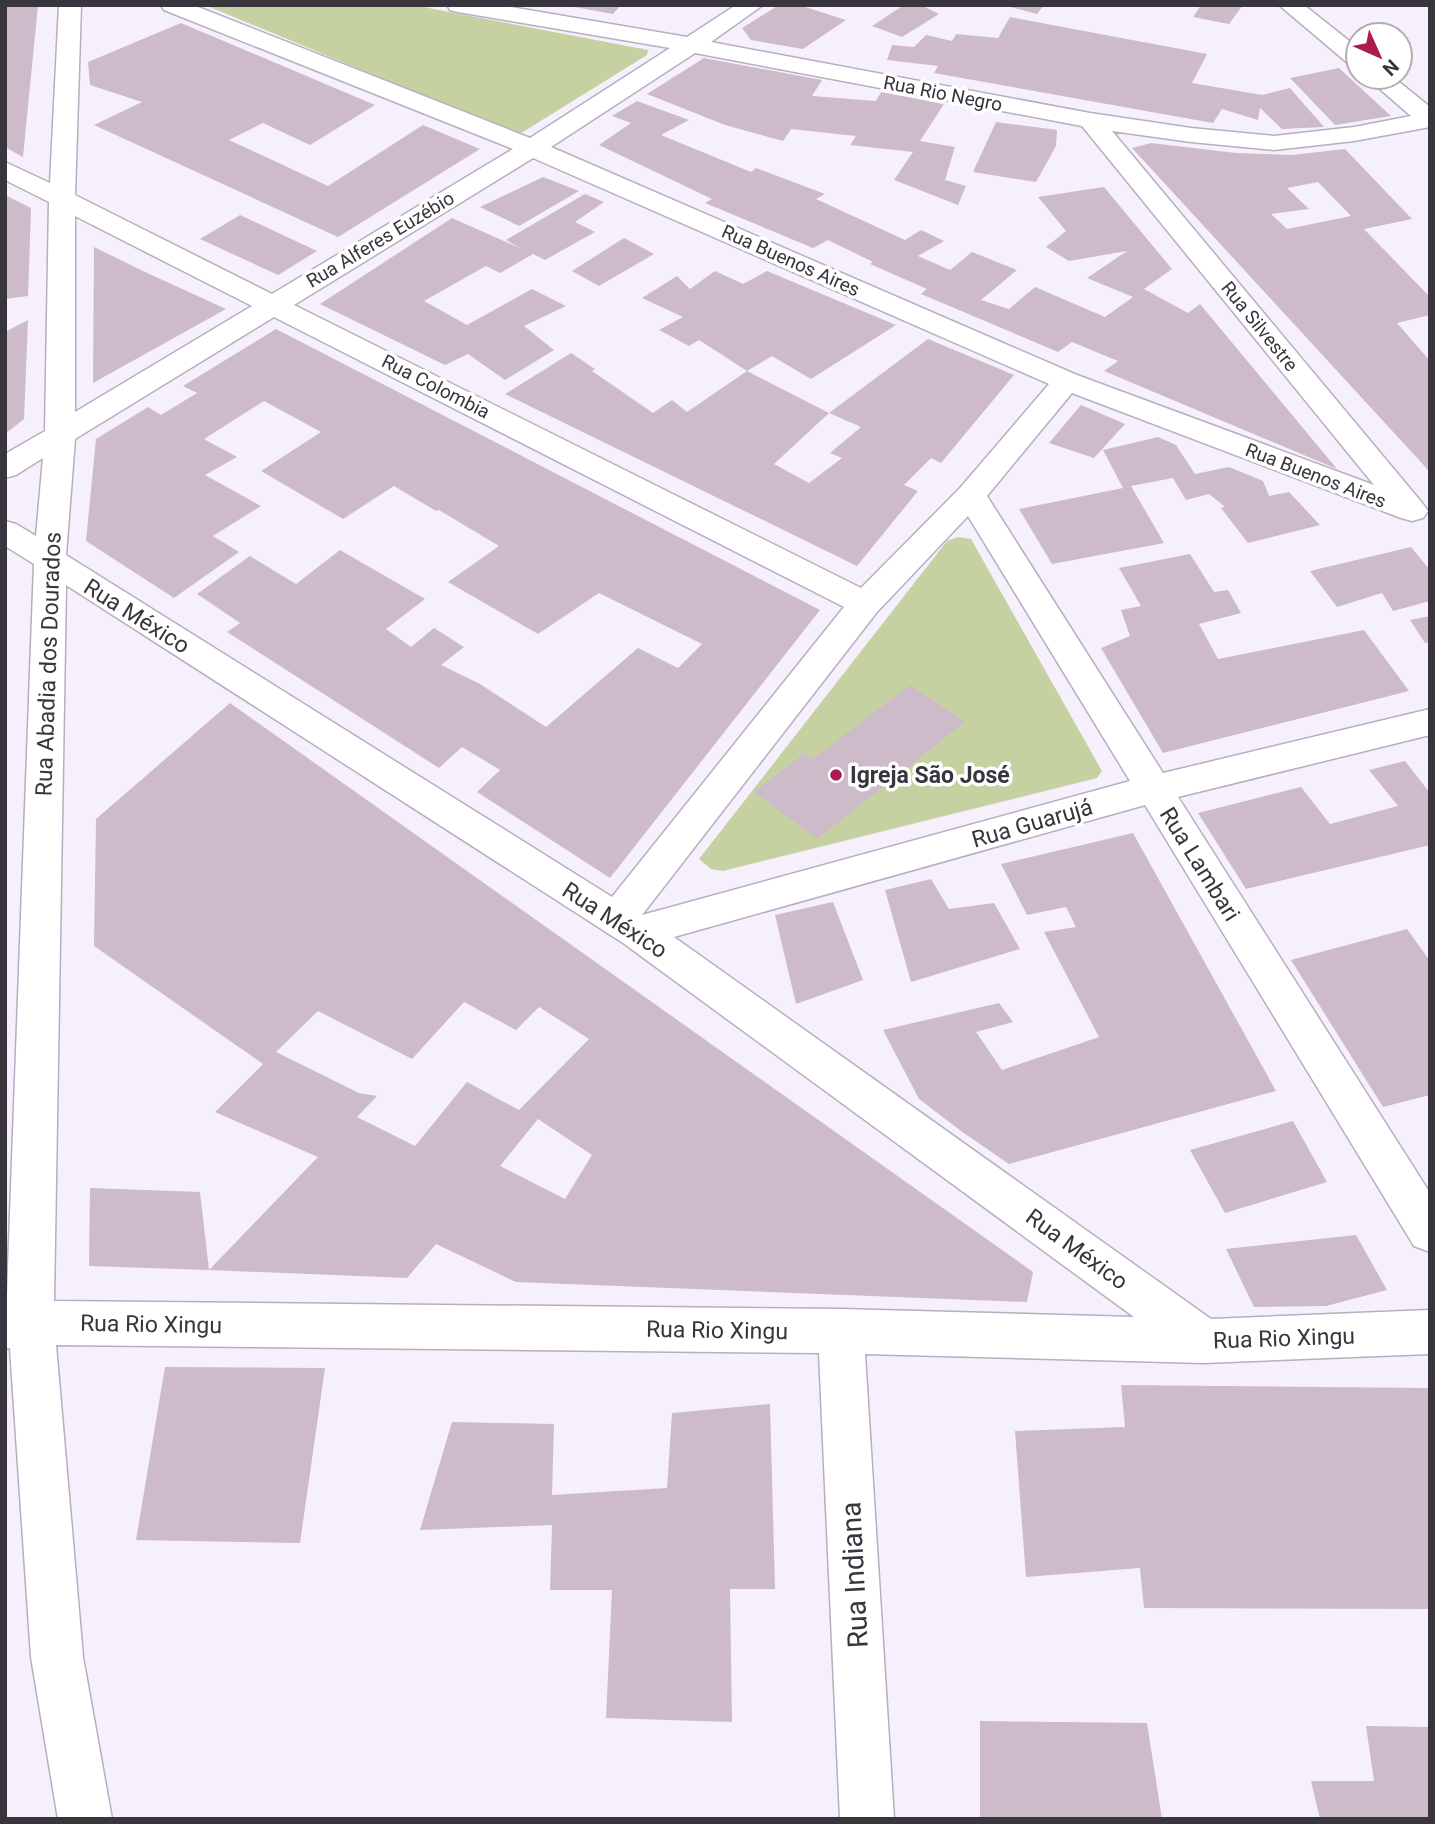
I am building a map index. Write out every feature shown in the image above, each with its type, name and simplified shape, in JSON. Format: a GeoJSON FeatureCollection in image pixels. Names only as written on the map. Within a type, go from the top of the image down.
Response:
{"type":"FeatureCollection","features":[{"type":"Feature","properties":{"kind":"street","name":"Rua Abadia dos Dourados"},"geometry":{"type":"LineString","coordinates":[[70,5],[62,197],[60,433],[50,560],[21,1100],[18,1325],[57,1657],[85,1819]]}},
{"type":"Feature","properties":{"kind":"street","name":"Rua Buenos Aires"},"geometry":{"type":"LineString","coordinates":[[172,5],[532,148],[1068,380],[1421,521]]}},
{"type":"Feature","properties":{"kind":"street","name":"Rua Alferes Euzébio"},"geometry":{"type":"LineString","coordinates":[[5,468],[532,148],[752,5]]}},
{"type":"Feature","properties":{"kind":"street"},"geometry":{"type":"LineString","coordinates":[[1290,5],[1344,49]]}},
{"type":"Feature","properties":{"kind":"street","name":"Rua Rio Negro"},"geometry":{"type":"LineString","coordinates":[[463,6],[691,45],[1090,120],[1274,143],[1354,134],[1430,120]]}},
{"type":"Feature","properties":{"kind":"street"},"geometry":{"type":"LineString","coordinates":[[1395,91],[1430,120]]}},
{"type":"Feature","properties":{"kind":"street","name":"Rua Silvestre"},"geometry":{"type":"LineString","coordinates":[[1090,120],[1421,521]]}},
{"type":"Feature","properties":{"kind":"street","name":"Rua Colombia"},"geometry":{"type":"LineString","coordinates":[[5,170],[865,604]]}},
{"type":"Feature","properties":{"kind":"street"},"geometry":{"type":"LineString","coordinates":[[627,926],[865,604],[971,495],[1068,380]]}},
{"type":"Feature","properties":{"kind":"street","name":"Rua Lambari"},"geometry":{"type":"LineString","coordinates":[[971,495],[1430,1232]]}},
{"type":"Feature","properties":{"kind":"street","name":"Rua México"},"geometry":{"type":"LineString","coordinates":[[5,531],[627,926],[1204,1341]]}},
{"type":"Feature","properties":{"kind":"street","name":"Rua Guarujá"},"geometry":{"type":"LineString","coordinates":[[627,926],[1153,789],[1430,722]]}},
{"type":"Feature","properties":{"kind":"street","name":"Rua Rio Xingu"},"geometry":{"type":"LineString","coordinates":[[18,1325],[841,1331],[1204,1341],[1430,1332]]}},
{"type":"Feature","properties":{"kind":"street","name":"Rua Indiana"},"geometry":{"type":"LineString","coordinates":[[841,1331],[867,1819]]}},
{"type":"Feature","properties":{"kind":"green space"},"geometry":{"type":"Polygon","coordinates":[[[205,5],[413,5],[648,50],[647,55],[518,135],[205,5]]]}},
{"type":"Feature","properties":{"kind":"green space"},"geometry":{"type":"Polygon","coordinates":[[[958,537],[971,539],[1102,771],[1097,778],[723,871],[711,869],[699,859],[947,541],[958,537]]]}},
{"type":"Feature","properties":{"kind":"building"},"geometry":{"type":"Polygon","coordinates":[[[5,5],[38,5],[23,157],[5,147],[5,5]]]}},
{"type":"Feature","properties":{"kind":"building"},"geometry":{"type":"Polygon","coordinates":[[[563,5],[621,5],[613,14],[563,5]]]}},
{"type":"Feature","properties":{"kind":"building"},"geometry":{"type":"Polygon","coordinates":[[[779,5],[799,5],[846,20],[803,49],[751,40],[742,28],[779,5]]]}},
{"type":"Feature","properties":{"kind":"building"},"geometry":{"type":"Polygon","coordinates":[[[904,5],[921,5],[939,14],[902,37],[872,26],[904,5]]]}},
{"type":"Feature","properties":{"kind":"building"},"geometry":{"type":"Polygon","coordinates":[[[1003,5],[1044,5],[1037,14],[1003,5]]]}},
{"type":"Feature","properties":{"kind":"building"},"geometry":{"type":"Polygon","coordinates":[[[1201,5],[1243,5],[1229,24],[1193,17],[1201,5]]]}},
{"type":"Feature","properties":{"kind":"building"},"geometry":{"type":"Polygon","coordinates":[[[1010,17],[1207,54],[1192,83],[1262,95],[1290,88],[1324,127],[1282,129],[1260,108],[1258,120],[1222,109],[1213,123],[934,73],[938,66],[887,60],[892,45],[914,47],[926,35],[952,41],[956,34],[998,38],[1010,17]]]}},
{"type":"Feature","properties":{"kind":"building"},"geometry":{"type":"Polygon","coordinates":[[[181,23],[375,105],[310,145],[263,123],[229,140],[328,186],[423,125],[480,149],[338,237],[94,125],[142,102],[90,85],[88,62],[181,23]]]}},
{"type":"Feature","properties":{"kind":"building"},"geometry":{"type":"Polygon","coordinates":[[[704,58],[822,80],[812,96],[876,101],[881,92],[944,104],[920,141],[955,147],[945,180],[966,186],[958,205],[894,180],[913,152],[850,145],[856,136],[791,129],[783,141],[725,125],[647,94],[704,58]]]}},
{"type":"Feature","properties":{"kind":"building"},"geometry":{"type":"Polygon","coordinates":[[[1339,68],[1344,73],[1344,91],[1364,91],[1391,116],[1335,125],[1290,78],[1339,68]]]}},
{"type":"Feature","properties":{"kind":"building"},"geometry":{"type":"Polygon","coordinates":[[[637,101],[689,120],[661,135],[751,172],[756,168],[825,194],[816,199],[905,240],[921,230],[944,241],[918,256],[950,270],[972,252],[1017,270],[981,300],[1009,309],[1035,287],[1105,317],[1133,297],[1087,278],[1127,251],[1069,261],[1046,247],[1066,231],[1038,197],[1104,187],[1172,269],[1144,289],[1188,313],[1200,304],[1337,469],[1104,371],[1118,361],[1072,342],[1058,352],[921,294],[927,289],[870,264],[873,262],[828,240],[813,248],[705,203],[712,199],[599,145],[631,123],[612,116],[637,101]]]}},
{"type":"Feature","properties":{"kind":"building"},"geometry":{"type":"Polygon","coordinates":[[[996,122],[1057,130],[1056,146],[1036,182],[973,172],[996,122]]]}},
{"type":"Feature","properties":{"kind":"building"},"geometry":{"type":"Polygon","coordinates":[[[1151,143],[1236,153],[1292,155],[1345,149],[1412,219],[1364,229],[1430,297],[1430,315],[1397,323],[1430,361],[1430,472],[1132,148],[1151,143]],[[1318,182],[1287,188],[1309,209],[1271,214],[1287,229],[1351,216],[1318,182]]]}},
{"type":"Feature","properties":{"kind":"building"},"geometry":{"type":"Polygon","coordinates":[[[543,177],[579,191],[519,226],[480,207],[543,177]]]}},
{"type":"Feature","properties":{"kind":"building"},"geometry":{"type":"Polygon","coordinates":[[[585,194],[604,202],[575,222],[595,232],[545,260],[533,254],[500,273],[486,266],[424,301],[467,325],[532,289],[566,306],[524,326],[554,350],[505,380],[468,354],[445,365],[320,304],[452,218],[522,249],[506,240],[585,194]]]}},
{"type":"Feature","properties":{"kind":"building"},"geometry":{"type":"Polygon","coordinates":[[[5,195],[31,208],[28,296],[5,299],[5,195]]]}},
{"type":"Feature","properties":{"kind":"building"},"geometry":{"type":"Polygon","coordinates":[[[240,215],[317,251],[278,275],[200,239],[240,215]]]}},
{"type":"Feature","properties":{"kind":"building"},"geometry":{"type":"Polygon","coordinates":[[[624,238],[654,254],[599,286],[572,271],[624,238]]]}},
{"type":"Feature","properties":{"kind":"building"},"geometry":{"type":"Polygon","coordinates":[[[94,247],[143,271],[226,309],[93,383],[94,247]]]}},
{"type":"Feature","properties":{"kind":"building"},"geometry":{"type":"Polygon","coordinates":[[[715,271],[743,284],[767,271],[896,325],[811,379],[772,356],[747,371],[699,340],[689,346],[659,330],[683,317],[642,298],[677,276],[690,289],[715,271]]]}},
{"type":"Feature","properties":{"kind":"building"},"geometry":{"type":"Polygon","coordinates":[[[28,320],[24,419],[5,434],[5,332],[28,320]]]}},
{"type":"Feature","properties":{"kind":"building"},"geometry":{"type":"Polygon","coordinates":[[[276,329],[820,610],[610,878],[477,792],[500,770],[462,747],[439,768],[227,632],[240,623],[197,594],[250,556],[296,584],[340,550],[425,599],[386,629],[411,647],[434,628],[464,647],[441,665],[480,684],[546,727],[638,648],[678,668],[702,644],[599,593],[538,634],[448,582],[499,546],[439,510],[436,511],[394,486],[343,519],[261,471],[321,432],[264,401],[204,439],[237,457],[205,475],[261,506],[213,536],[239,552],[174,598],[86,541],[96,439],[148,407],[161,415],[197,393],[183,386],[276,329]]]}},
{"type":"Feature","properties":{"kind":"building"},"geometry":{"type":"Polygon","coordinates":[[[928,339],[1014,375],[941,463],[931,458],[904,485],[918,491],[857,566],[505,394],[571,353],[595,369],[592,371],[653,413],[672,400],[687,412],[747,371],[829,413],[928,339]],[[829,413],[774,464],[809,483],[842,458],[830,453],[861,427],[829,413]]]}},
{"type":"Feature","properties":{"kind":"building"},"geometry":{"type":"Polygon","coordinates":[[[1081,405],[1125,424],[1094,458],[1049,443],[1081,405]]]}},
{"type":"Feature","properties":{"kind":"building"},"geometry":{"type":"Polygon","coordinates":[[[1158,437],[1176,445],[1195,474],[1229,467],[1263,481],[1269,496],[1289,492],[1320,525],[1248,543],[1221,508],[1225,507],[1209,494],[1186,500],[1173,478],[1131,486],[1164,543],[1052,564],[1019,509],[1123,488],[1103,450],[1158,437]]]}},
{"type":"Feature","properties":{"kind":"building"},"geometry":{"type":"Polygon","coordinates":[[[1411,547],[1430,570],[1430,601],[1393,611],[1382,593],[1337,607],[1310,571],[1411,547]]]}},
{"type":"Feature","properties":{"kind":"building"},"geometry":{"type":"Polygon","coordinates":[[[1190,554],[1214,592],[1228,590],[1241,613],[1199,624],[1218,659],[1364,630],[1409,691],[1163,753],[1101,648],[1130,636],[1121,610],[1141,606],[1119,568],[1190,554]]]}},
{"type":"Feature","properties":{"kind":"building"},"geometry":{"type":"Polygon","coordinates":[[[1430,616],[1430,642],[1425,643],[1410,620],[1430,616]]]}},
{"type":"Feature","properties":{"kind":"building","name":"Igreja São José"},"geometry":{"type":"Polygon","coordinates":[[[910,685],[965,722],[817,839],[754,792],[805,753],[813,759],[910,685]]]}},
{"type":"Feature","properties":{"kind":"building"},"geometry":{"type":"Polygon","coordinates":[[[230,703],[1033,1272],[1027,1302],[516,1282],[436,1244],[407,1278],[209,1270],[318,1157],[215,1112],[263,1064],[94,946],[96,819],[230,703]],[[464,1002],[412,1059],[318,1011],[276,1052],[359,1093],[377,1096],[357,1117],[415,1146],[467,1082],[519,1110],[589,1039],[539,1007],[516,1030],[464,1002]],[[538,1119],[500,1166],[565,1199],[592,1155],[538,1119]]]}},
{"type":"Feature","properties":{"kind":"building"},"geometry":{"type":"Polygon","coordinates":[[[1405,761],[1430,793],[1430,845],[1246,889],[1198,813],[1301,787],[1330,824],[1398,806],[1369,770],[1405,761]]]}},
{"type":"Feature","properties":{"kind":"building"},"geometry":{"type":"Polygon","coordinates":[[[1133,833],[1276,1091],[1009,1164],[919,1099],[883,1030],[999,1003],[1013,1022],[976,1032],[1002,1070],[1099,1037],[1044,932],[1076,927],[1066,907],[1027,915],[1001,864],[1133,833]]]}},
{"type":"Feature","properties":{"kind":"building"},"geometry":{"type":"Polygon","coordinates":[[[931,879],[949,909],[994,903],[1020,949],[911,982],[885,890],[931,879]]]}},
{"type":"Feature","properties":{"kind":"building"},"geometry":{"type":"Polygon","coordinates":[[[833,902],[863,980],[796,1004],[775,915],[833,902]]]}},
{"type":"Feature","properties":{"kind":"building"},"geometry":{"type":"Polygon","coordinates":[[[1407,929],[1430,961],[1430,1095],[1383,1107],[1291,960],[1407,929]]]}},
{"type":"Feature","properties":{"kind":"building"},"geometry":{"type":"Polygon","coordinates":[[[1293,1121],[1327,1182],[1225,1213],[1190,1150],[1293,1121]]]}},
{"type":"Feature","properties":{"kind":"building"},"geometry":{"type":"Polygon","coordinates":[[[90,1188],[200,1192],[209,1270],[89,1266],[90,1188]]]}},
{"type":"Feature","properties":{"kind":"building"},"geometry":{"type":"Polygon","coordinates":[[[1356,1235],[1387,1290],[1326,1306],[1254,1307],[1226,1249],[1356,1235]]]}},
{"type":"Feature","properties":{"kind":"building"},"geometry":{"type":"Polygon","coordinates":[[[165,1367],[325,1368],[300,1543],[136,1540],[165,1367]]]}},
{"type":"Feature","properties":{"kind":"building"},"geometry":{"type":"Polygon","coordinates":[[[1121,1385],[1430,1388],[1430,1609],[1144,1608],[1140,1568],[1026,1577],[1015,1431],[1125,1427],[1121,1385]]]}},
{"type":"Feature","properties":{"kind":"building"},"geometry":{"type":"Polygon","coordinates":[[[770,1404],[775,1589],[730,1589],[732,1722],[606,1718],[612,1590],[550,1590],[552,1525],[420,1530],[452,1422],[554,1424],[552,1495],[667,1488],[672,1413],[770,1404]]]}},
{"type":"Feature","properties":{"kind":"building"},"geometry":{"type":"Polygon","coordinates":[[[980,1721],[1147,1723],[1162,1819],[980,1819],[980,1721]]]}},
{"type":"Feature","properties":{"kind":"building"},"geometry":{"type":"Polygon","coordinates":[[[1366,1726],[1430,1727],[1430,1819],[1320,1819],[1311,1781],[1374,1781],[1366,1726]]]}},
{"type":"Feature","properties":{"kind":"place","name":"Igreja São José"},"geometry":{"type":"Point","coordinates":[836,775]}}]}
